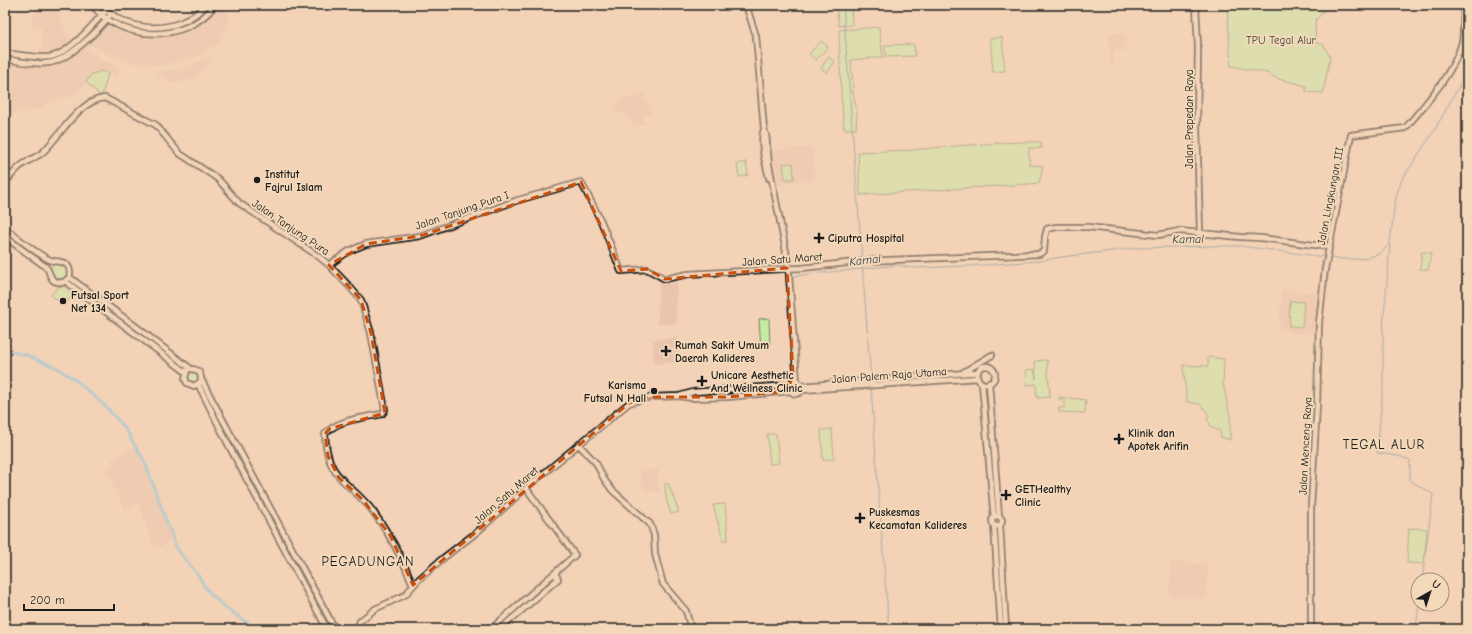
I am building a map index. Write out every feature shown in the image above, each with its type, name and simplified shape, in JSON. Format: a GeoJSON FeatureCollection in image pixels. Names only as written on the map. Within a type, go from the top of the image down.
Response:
{"type":"FeatureCollection","features":[{"type":"Feature","properties":{"kind":"street"},"geometry":{"type":"LineString","coordinates":[[92,5],[107,19],[130,30],[142,33],[168,33],[190,26],[203,17],[215,5]]}},
{"type":"Feature","properties":{"kind":"street"},"geometry":{"type":"LineString","coordinates":[[101,5],[111,14],[141,27],[156,28],[173,26],[187,20],[198,13],[206,5]]}},
{"type":"Feature","properties":{"kind":"street"},"geometry":{"type":"LineString","coordinates":[[746,5],[756,36],[764,129],[787,268],[793,383],[790,391]]}},
{"type":"Feature","properties":{"kind":"street","name":"Jalan Prepedan Raya"},"geometry":{"type":"LineString","coordinates":[[1196,5],[1198,47],[1197,127],[1200,233]]}},
{"type":"Feature","properties":{"kind":"street","name":"Jalan Lingkungan III"},"geometry":{"type":"LineString","coordinates":[[1327,263],[1351,135],[1405,128],[1408,125],[1443,81],[1459,51],[1462,41],[1464,5]]}},
{"type":"Feature","properties":{"kind":"street"},"geometry":{"type":"LineString","coordinates":[[5,53],[39,57],[53,56],[67,48],[106,10]]}},
{"type":"Feature","properties":{"kind":"street"},"geometry":{"type":"LineString","coordinates":[[5,59],[39,63],[54,62],[67,56],[111,14]]}},
{"type":"Feature","properties":{"kind":"street"},"geometry":{"type":"LineString","coordinates":[[187,20],[190,26]]}},
{"type":"Feature","properties":{"kind":"street"},"geometry":{"type":"LineString","coordinates":[[39,57],[39,63]]}},
{"type":"Feature","properties":{"kind":"street","name":"Jalan Tanjung Pura"},"geometry":{"type":"LineString","coordinates":[[5,183],[20,166],[42,153],[75,115],[84,107],[95,100],[105,98],[156,125],[179,153],[218,178],[239,203],[329,265],[361,300],[371,333],[385,410],[382,414],[351,420],[329,429],[325,434],[328,456],[339,478],[363,500],[390,535],[413,585]]}},
{"type":"Feature","properties":{"kind":"street"},"geometry":{"type":"LineString","coordinates":[[764,129],[762,136],[764,153],[787,268]]}},
{"type":"Feature","properties":{"kind":"street","name":"Jalan Satu Maret"},"geometry":{"type":"LineString","coordinates":[[581,182],[601,221],[622,271],[647,269],[666,279],[688,274],[796,268],[866,261],[1039,254],[1044,251],[1047,229],[1056,227],[1088,227],[1158,235],[1180,230],[1200,233]]}},
{"type":"Feature","properties":{"kind":"street","name":"Jalan Tanjung Pura I"},"geometry":{"type":"LineString","coordinates":[[329,265],[348,251],[366,244],[420,236],[515,201],[581,182]]}},
{"type":"Feature","properties":{"kind":"street"},"geometry":{"type":"LineString","coordinates":[[5,228],[43,256],[56,263]]}},
{"type":"Feature","properties":{"kind":"street"},"geometry":{"type":"LineString","coordinates":[[782,232],[784,233],[791,264],[796,268]]}},
{"type":"Feature","properties":{"kind":"street"},"geometry":{"type":"LineString","coordinates":[[1200,233],[1261,238],[1330,247]]}},
{"type":"Feature","properties":{"kind":"street"},"geometry":{"type":"LineString","coordinates":[[5,237],[50,271]]}},
{"type":"Feature","properties":{"kind":"street"},"geometry":{"type":"LineString","coordinates":[[63,262],[68,266],[70,277],[60,283],[54,281],[50,276],[51,266],[56,263],[63,262]]}},
{"type":"Feature","properties":{"kind":"street","name":"Jalan Menceng Raya"},"geometry":{"type":"LineString","coordinates":[[1311,629],[1311,506],[1317,405],[1319,323],[1327,263]]}},
{"type":"Feature","properties":{"kind":"street"},"geometry":{"type":"LineString","coordinates":[[70,277],[191,369],[198,371],[334,629]]}},
{"type":"Feature","properties":{"kind":"street"},"geometry":{"type":"LineString","coordinates":[[65,281],[186,372]]}},
{"type":"Feature","properties":{"kind":"street"},"geometry":{"type":"LineString","coordinates":[[959,374],[992,355]]}},
{"type":"Feature","properties":{"kind":"street"},"geometry":{"type":"LineString","coordinates":[[982,383],[989,383],[993,380],[995,372],[992,368],[984,366],[980,368],[978,375],[982,383],[996,517]]}},
{"type":"Feature","properties":{"kind":"street"},"geometry":{"type":"LineString","coordinates":[[191,369],[186,372],[184,378],[187,383],[192,386],[198,384],[201,379]]}},
{"type":"Feature","properties":{"kind":"street","name":"Jalan Palem Raja Utama"},"geometry":{"type":"LineString","coordinates":[[802,388],[873,379],[959,374],[978,375]]}},
{"type":"Feature","properties":{"kind":"street","name":"Jalan Palem Raja Utama"},"geometry":{"type":"LineString","coordinates":[[802,388],[873,386],[978,375]]}},
{"type":"Feature","properties":{"kind":"street"},"geometry":{"type":"LineString","coordinates":[[793,383],[802,388]]}},
{"type":"Feature","properties":{"kind":"street","name":"Jalan Satu Maret"},"geometry":{"type":"LineString","coordinates":[[679,396],[693,392],[793,383]]}},
{"type":"Feature","properties":{"kind":"street"},"geometry":{"type":"LineString","coordinates":[[989,383],[996,517],[992,522],[994,525],[1001,629]]}},
{"type":"Feature","properties":{"kind":"street"},"geometry":{"type":"LineString","coordinates":[[198,384],[327,629]]}},
{"type":"Feature","properties":{"kind":"street","name":"Jalan Satu Maret"},"geometry":{"type":"LineString","coordinates":[[357,629],[360,621],[370,613],[380,606],[405,595],[413,585],[442,559],[490,521],[526,488],[629,403],[651,397],[721,397],[790,391],[796,394],[802,388]]}},
{"type":"Feature","properties":{"kind":"street"},"geometry":{"type":"LineString","coordinates":[[579,445],[596,463],[604,479],[612,490],[650,524],[654,535],[655,554],[663,584],[686,611],[691,629]]}},
{"type":"Feature","properties":{"kind":"street"},"geometry":{"type":"LineString","coordinates":[[491,629],[575,555],[526,488]]}},
{"type":"Feature","properties":{"kind":"street"},"geometry":{"type":"LineString","coordinates":[[996,517],[1002,520],[1000,525],[1006,629]]}},
{"type":"Feature","properties":{"kind":"street"},"geometry":{"type":"LineString","coordinates":[[994,525],[1000,525]]}},
{"type":"Feature","properties":{"kind":"street"},"geometry":{"type":"LineString","coordinates":[[500,629],[558,579],[555,573]]}},
{"type":"Feature","properties":{"kind":"street"},"geometry":{"type":"LineString","coordinates":[[317,612],[322,611],[323,608]]}},
{"type":"Feature","properties":{"kind":"highlighted area"},"geometry":{"type":"Polygon","coordinates":[[[581,182],[621,271],[647,269],[665,279],[787,268],[793,375],[789,386],[790,391],[728,397],[651,397],[629,403],[413,585],[390,535],[363,500],[339,478],[328,456],[325,434],[329,429],[385,413],[371,333],[361,300],[329,265],[366,244],[420,236],[581,182]]]}},
{"type":"Feature","properties":{"kind":"shaded area"},"geometry":{"type":"Polygon","coordinates":[[[39,5],[60,5],[59,14],[63,26],[72,39],[72,41],[63,48],[51,54],[41,55],[42,29],[30,24],[39,5]]]}},
{"type":"Feature","properties":{"kind":"shaded area"},"geometry":{"type":"Polygon","coordinates":[[[218,5],[225,5],[229,11],[229,24],[223,35],[216,45],[201,54],[185,60],[160,65],[137,64],[110,55],[88,43],[89,40],[108,22],[133,33],[150,36],[168,36],[184,31],[196,24],[218,5]]]}},
{"type":"Feature","properties":{"kind":"shaded area"},"geometry":{"type":"Polygon","coordinates":[[[1110,33],[1125,34],[1124,51],[1114,49],[1114,64],[1109,64],[1110,33]]]}},
{"type":"Feature","properties":{"kind":"shaded area"},"geometry":{"type":"Polygon","coordinates":[[[81,47],[84,47],[103,60],[120,68],[117,77],[102,71],[92,74],[76,95],[44,103],[43,110],[33,109],[5,116],[5,63],[45,66],[57,64],[68,58],[81,47]]]}},
{"type":"Feature","properties":{"kind":"shaded area"},"geometry":{"type":"Polygon","coordinates":[[[210,57],[211,60],[196,78],[173,83],[155,73],[177,70],[210,57]]]}},
{"type":"Feature","properties":{"kind":"shaded area"},"geometry":{"type":"Polygon","coordinates":[[[643,93],[651,113],[642,116],[645,124],[637,126],[631,124],[630,120],[626,119],[623,113],[618,113],[615,103],[643,93]]]}},
{"type":"Feature","properties":{"kind":"shaded area"},"geometry":{"type":"Polygon","coordinates":[[[812,147],[815,180],[774,184],[771,151],[812,147]]]}},
{"type":"Feature","properties":{"kind":"shaded area"},"geometry":{"type":"Polygon","coordinates":[[[659,282],[677,283],[676,324],[658,324],[659,282]]]}},
{"type":"Feature","properties":{"kind":"shaded area"},"geometry":{"type":"Polygon","coordinates":[[[1282,290],[1319,293],[1316,334],[1287,332],[1287,329],[1281,329],[1281,325],[1279,325],[1282,290]]]}},
{"type":"Feature","properties":{"kind":"shaded area","name":"Rumah Sakit Umum Daerah Kalideres"},"geometry":{"type":"Polygon","coordinates":[[[677,338],[680,362],[654,364],[653,340],[677,338]]]}},
{"type":"Feature","properties":{"kind":"shaded area"},"geometry":{"type":"Polygon","coordinates":[[[135,446],[158,501],[172,541],[155,549],[138,503],[124,508],[106,471],[114,466],[111,460],[135,446]]]}},
{"type":"Feature","properties":{"kind":"shaded area"},"geometry":{"type":"Polygon","coordinates":[[[640,469],[658,469],[660,491],[645,492],[641,483],[640,469]]]}},
{"type":"Feature","properties":{"kind":"shaded area"},"geometry":{"type":"Polygon","coordinates":[[[1171,562],[1208,564],[1206,599],[1169,596],[1171,562]]]}},
{"type":"Feature","properties":{"kind":"green space"},"geometry":{"type":"Polygon","coordinates":[[[836,5],[851,5],[852,25],[839,26],[836,5]]]}},
{"type":"Feature","properties":{"kind":"green space","name":"TPU Tegal Alur"},"geometry":{"type":"Polygon","coordinates":[[[1227,5],[1326,5],[1322,13],[1315,21],[1316,43],[1323,44],[1330,57],[1323,93],[1306,92],[1306,86],[1276,78],[1267,73],[1231,66],[1227,5]]]}},
{"type":"Feature","properties":{"kind":"green space"},"geometry":{"type":"Polygon","coordinates":[[[879,27],[883,57],[851,60],[853,94],[857,110],[856,129],[844,129],[841,94],[839,30],[879,27]]]}},
{"type":"Feature","properties":{"kind":"green space"},"geometry":{"type":"Polygon","coordinates":[[[1002,37],[1005,71],[993,72],[990,39],[1002,37]]]}},
{"type":"Feature","properties":{"kind":"green space"},"geometry":{"type":"Polygon","coordinates":[[[821,41],[828,47],[816,60],[809,54],[821,41]]]}},
{"type":"Feature","properties":{"kind":"green space"},"geometry":{"type":"Polygon","coordinates":[[[914,44],[915,56],[886,57],[884,45],[914,44]]]}},
{"type":"Feature","properties":{"kind":"green space"},"geometry":{"type":"Polygon","coordinates":[[[829,57],[835,62],[827,73],[821,68],[829,57]]]}},
{"type":"Feature","properties":{"kind":"green space"},"geometry":{"type":"Polygon","coordinates":[[[102,71],[108,74],[102,95],[100,95],[86,82],[92,74],[102,71]]]}},
{"type":"Feature","properties":{"kind":"green space"},"geometry":{"type":"Polygon","coordinates":[[[1018,142],[1041,142],[1042,148],[1029,148],[1029,165],[1043,166],[1039,183],[860,195],[858,152],[913,150],[1018,142]]]}},
{"type":"Feature","properties":{"kind":"green space"},"geometry":{"type":"Polygon","coordinates":[[[746,162],[748,175],[739,177],[737,164],[746,162]]]}},
{"type":"Feature","properties":{"kind":"green space"},"geometry":{"type":"Polygon","coordinates":[[[793,163],[794,179],[785,179],[783,164],[793,163]]]}},
{"type":"Feature","properties":{"kind":"green space"},"geometry":{"type":"Polygon","coordinates":[[[5,228],[50,261],[46,267],[5,237],[5,228]]]}},
{"type":"Feature","properties":{"kind":"green space"},"geometry":{"type":"Polygon","coordinates":[[[1422,252],[1431,253],[1428,270],[1420,269],[1422,252]]]}},
{"type":"Feature","properties":{"kind":"green space"},"geometry":{"type":"Polygon","coordinates":[[[63,262],[70,271],[65,282],[54,281],[49,271],[54,264],[63,262]]]}},
{"type":"Feature","properties":{"kind":"green space"},"geometry":{"type":"Polygon","coordinates":[[[72,279],[133,327],[130,328],[68,283],[72,279]]]}},
{"type":"Feature","properties":{"kind":"green space","name":"Futsal Sport Net 134"},"geometry":{"type":"Polygon","coordinates":[[[59,286],[64,286],[73,294],[64,306],[51,295],[59,286]]]}},
{"type":"Feature","properties":{"kind":"green space"},"geometry":{"type":"Polygon","coordinates":[[[1290,301],[1304,302],[1302,327],[1289,326],[1290,301]]]}},
{"type":"Feature","properties":{"kind":"green space"},"geometry":{"type":"Polygon","coordinates":[[[769,318],[770,348],[761,348],[759,319],[769,318]]]}},
{"type":"Feature","properties":{"kind":"green space"},"geometry":{"type":"Polygon","coordinates":[[[138,328],[191,369],[197,370],[335,629],[327,629],[198,385],[187,383],[186,372],[134,333],[138,328]]]}},
{"type":"Feature","properties":{"kind":"green space"},"geometry":{"type":"Polygon","coordinates":[[[1208,357],[1224,359],[1223,383],[1230,417],[1230,440],[1221,437],[1220,431],[1212,428],[1207,419],[1209,415],[1200,404],[1187,402],[1183,365],[1208,366],[1208,357]]]}},
{"type":"Feature","properties":{"kind":"green space"},"geometry":{"type":"Polygon","coordinates":[[[1047,360],[1050,397],[1037,398],[1036,384],[1027,385],[1026,370],[1034,369],[1036,379],[1035,361],[1047,360]]]}},
{"type":"Feature","properties":{"kind":"green space"},"geometry":{"type":"Polygon","coordinates":[[[1059,397],[1086,400],[1085,413],[1059,412],[1059,408],[1065,407],[1065,400],[1059,399],[1059,397]]]}},
{"type":"Feature","properties":{"kind":"green space"},"geometry":{"type":"Polygon","coordinates":[[[832,429],[834,459],[823,460],[821,430],[832,429]]]}},
{"type":"Feature","properties":{"kind":"green space"},"geometry":{"type":"Polygon","coordinates":[[[767,434],[776,434],[779,463],[770,464],[767,434]]]}},
{"type":"Feature","properties":{"kind":"green space"},"geometry":{"type":"Polygon","coordinates":[[[668,483],[679,512],[671,514],[666,498],[665,484],[668,483]]]}},
{"type":"Feature","properties":{"kind":"green space"},"geometry":{"type":"Polygon","coordinates":[[[725,504],[728,540],[723,540],[713,505],[725,504]]]}},
{"type":"Feature","properties":{"kind":"green space"},"geometry":{"type":"Polygon","coordinates":[[[1409,528],[1427,529],[1424,564],[1407,563],[1409,528]]]}},
{"type":"Feature","properties":{"kind":"waterway"},"geometry":{"type":"LineString","coordinates":[[843,5],[862,260]]}},
{"type":"Feature","properties":{"kind":"waterway","name":"Kamal"},"geometry":{"type":"LineString","coordinates":[[1330,258],[1355,259],[1371,257],[1385,249],[1390,243],[1395,201],[1401,181],[1434,131],[1467,72]]}},
{"type":"Feature","properties":{"kind":"waterway"},"geometry":{"type":"LineString","coordinates":[[1390,245],[1383,328],[1383,388],[1377,453],[1398,456],[1410,460],[1410,481],[1433,494],[1423,572]]}},
{"type":"Feature","properties":{"kind":"waterway","name":"Kamal"},"geometry":{"type":"LineString","coordinates":[[792,276],[898,265],[912,268],[1039,261],[1136,248],[1240,246],[1325,257]]}},
{"type":"Feature","properties":{"kind":"waterway"},"geometry":{"type":"LineString","coordinates":[[862,263],[871,379]]}},
{"type":"Feature","properties":{"kind":"waterway"},"geometry":{"type":"LineString","coordinates":[[5,350],[26,355],[57,368],[77,381],[106,407],[125,428],[145,463],[176,547],[211,594],[237,616],[258,629]]}},
{"type":"Feature","properties":{"kind":"waterway"},"geometry":{"type":"LineString","coordinates":[[871,387],[889,629]]}},
{"type":"Feature","properties":{"kind":"waterway"},"geometry":{"type":"LineString","coordinates":[[1416,629],[1418,612]]}},
{"type":"Feature","properties":{"kind":"place","name":"Institut Fajrul Islam"},"geometry":{"type":"Point","coordinates":[257,180]}},
{"type":"Feature","properties":{"kind":"place","name":"Ciputra Hospital"},"geometry":{"type":"Point","coordinates":[819,238]}},
{"type":"Feature","properties":{"kind":"place","name":"Futsal Sport Net 134"},"geometry":{"type":"Point","coordinates":[63,301]}},
{"type":"Feature","properties":{"kind":"place","name":"Rumah Sakit Umum Daerah Kalideres"},"geometry":{"type":"Point","coordinates":[666,351]}},
{"type":"Feature","properties":{"kind":"place","name":"Unicare Aesthetic And Wellness Clinic"},"geometry":{"type":"Point","coordinates":[702,381]}},
{"type":"Feature","properties":{"kind":"place","name":"Karisma Futsal N Hall"},"geometry":{"type":"Point","coordinates":[654,391]}},
{"type":"Feature","properties":{"kind":"place","name":"Klinik dan Apotek Arifin"},"geometry":{"type":"Point","coordinates":[1119,439]}},
{"type":"Feature","properties":{"kind":"place","name":"GETHealthy Clinic"},"geometry":{"type":"Point","coordinates":[1006,495]}},
{"type":"Feature","properties":{"kind":"place","name":"Puskesmas Kecamatan Kalideres"},"geometry":{"type":"Point","coordinates":[860,518]}},
{"type":"Feature","properties":{"kind":"district","name":"TEGAL ALUR"},"geometry":{"type":"Point","coordinates":[1384,444]}},
{"type":"Feature","properties":{"kind":"district","name":"PEGADUNGAN"},"geometry":{"type":"Point","coordinates":[368,561]}}]}
